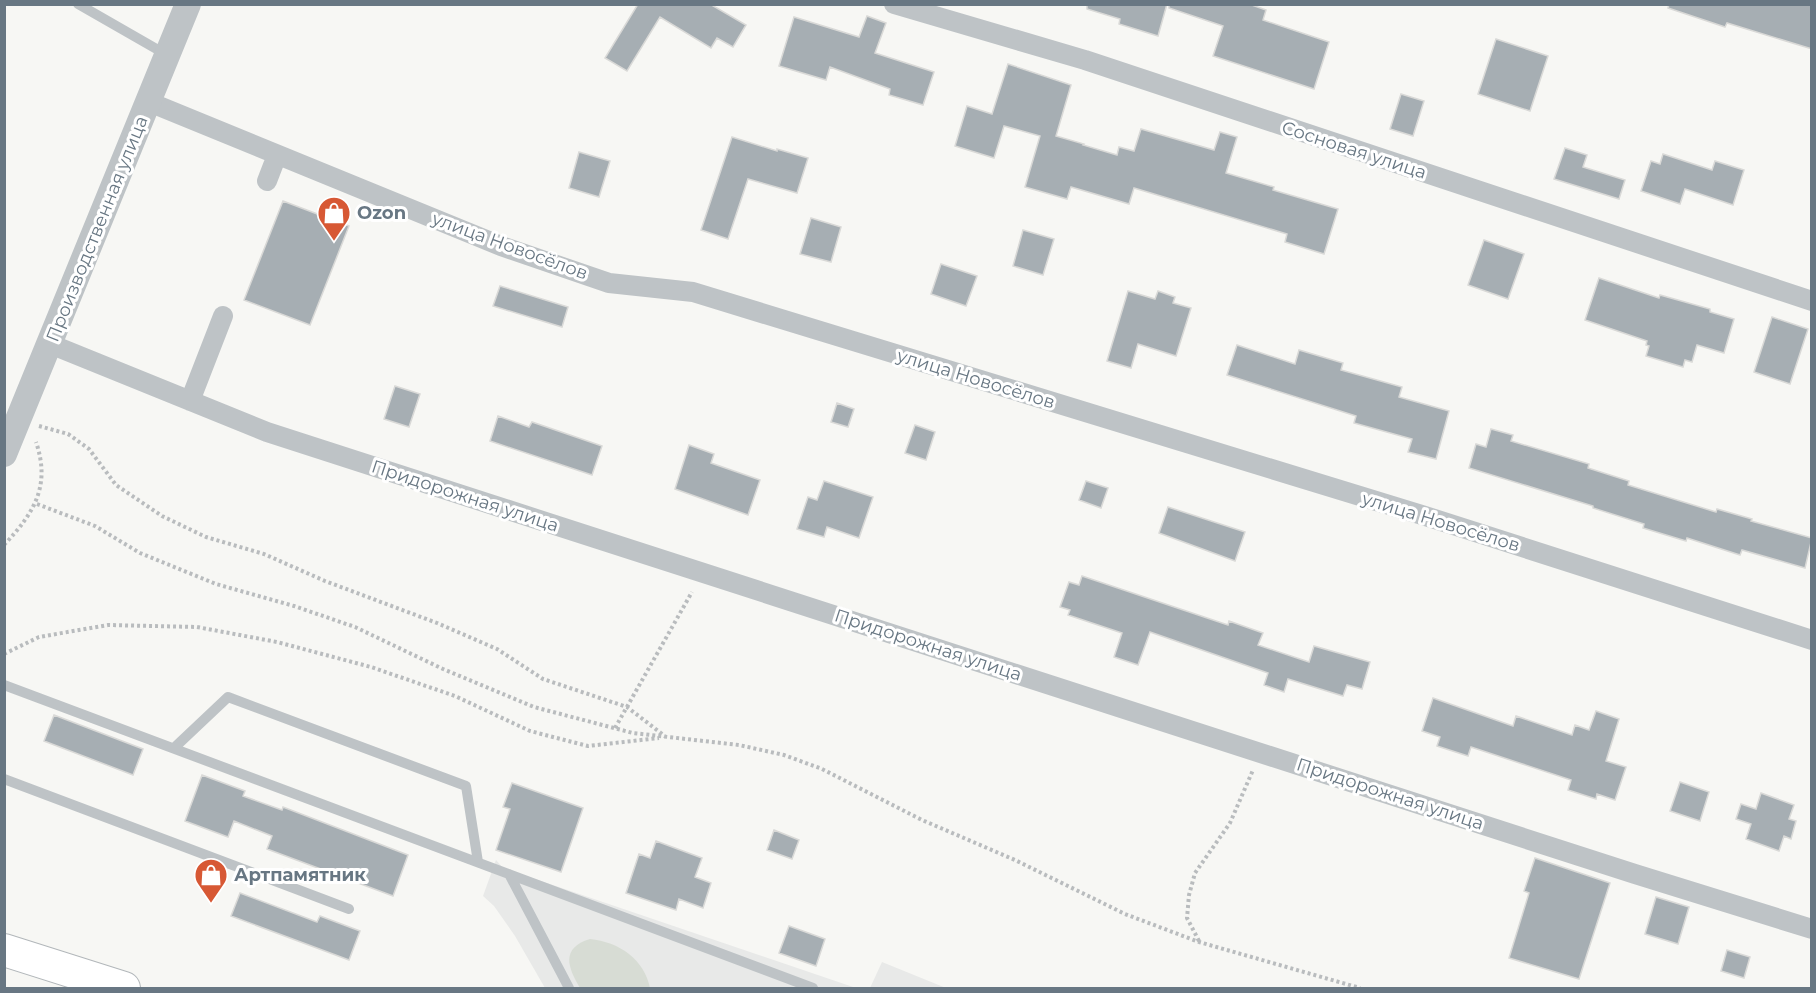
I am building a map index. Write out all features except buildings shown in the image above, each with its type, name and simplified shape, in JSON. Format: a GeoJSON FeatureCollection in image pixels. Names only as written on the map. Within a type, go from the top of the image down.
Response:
{"type":"FeatureCollection","features":[{"type":"Feature","properties":{"kind":"main road"},"geometry":{"type":"LineString","coordinates":[[4,950],[124,988]]}},
{"type":"Feature","properties":{"kind":"street","name":"Производственная улица"},"geometry":{"type":"LineString","coordinates":[[4,454],[27,415],[50,344],[188,4]]}},
{"type":"Feature","properties":{"kind":"street","name":"Сосновая улица"},"geometry":{"type":"LineString","coordinates":[[894,4],[1085,60],[1812,301]]}},
{"type":"Feature","properties":{"kind":"street","name":"улица Новосёлов"},"geometry":{"type":"LineString","coordinates":[[149,102],[501,246],[609,283],[693,292],[1433,519],[1812,640]]}},
{"type":"Feature","properties":{"kind":"street"},"geometry":{"type":"LineString","coordinates":[[267,181],[277,155]]}},
{"type":"Feature","properties":{"kind":"street"},"geometry":{"type":"LineString","coordinates":[[190,401],[223,316]]}},
{"type":"Feature","properties":{"kind":"street","name":"Придорожная улица"},"geometry":{"type":"LineString","coordinates":[[50,344],[267,432],[1635,874],[1812,929]]}},
{"type":"Feature","properties":{"kind":"lane"},"geometry":{"type":"LineString","coordinates":[[78,4],[168,56]]}},
{"type":"Feature","properties":{"kind":"lane"},"geometry":{"type":"LineString","coordinates":[[4,686],[813,988]]}},
{"type":"Feature","properties":{"kind":"lane"},"geometry":{"type":"LineString","coordinates":[[174,748],[228,697],[466,786],[478,862]]}},
{"type":"Feature","properties":{"kind":"lane"},"geometry":{"type":"LineString","coordinates":[[4,779],[349,909]]}},
{"type":"Feature","properties":{"kind":"lane"},"geometry":{"type":"LineString","coordinates":[[509,874],[569,988]]}},
{"type":"Feature","properties":{"kind":"path"},"geometry":{"type":"LineString","coordinates":[[4,545],[20,529],[37,504],[43,477],[39,450],[27,415]]}},
{"type":"Feature","properties":{"kind":"path"},"geometry":{"type":"LineString","coordinates":[[27,415],[68,434],[88,449],[116,485],[162,516],[206,537],[264,554],[325,581],[437,623],[497,649],[543,679],[627,707],[666,737]]}},
{"type":"Feature","properties":{"kind":"path"},"geometry":{"type":"LineString","coordinates":[[37,504],[95,526],[140,553],[216,584],[294,606],[355,627],[443,669],[534,707],[633,733],[739,745],[784,755],[822,769],[922,820],[1015,860],[1125,914],[1199,942],[1360,988]]}},
{"type":"Feature","properties":{"kind":"path"},"geometry":{"type":"LineString","coordinates":[[615,728],[703,573]]}},
{"type":"Feature","properties":{"kind":"path"},"geometry":{"type":"LineString","coordinates":[[4,654],[39,637],[108,625],[197,627],[277,642],[371,667],[455,696],[530,731],[588,746],[666,737]]}},
{"type":"Feature","properties":{"kind":"path"},"geometry":{"type":"LineString","coordinates":[[1199,942],[1187,918],[1189,894],[1195,873],[1230,823],[1260,752]]}},
{"type":"Feature","properties":{"kind":"shaded area"},"geometry":{"type":"Polygon","coordinates":[[[496,860],[503,868],[856,988],[545,988],[515,936],[494,906],[483,896],[496,860]]]}},
{"type":"Feature","properties":{"kind":"shaded area"},"geometry":{"type":"Polygon","coordinates":[[[590,939],[611,944],[629,954],[642,969],[650,988],[580,988],[570,966],[570,953],[580,943],[590,939]]]}},
{"type":"Feature","properties":{"kind":"shaded area"},"geometry":{"type":"Polygon","coordinates":[[[882,962],[946,988],[870,988],[882,962]]]}},
{"type":"Feature","properties":{"kind":"place","name":"Ozon"},"geometry":{"type":"Point","coordinates":[334,242]}},
{"type":"Feature","properties":{"kind":"place","name":"Артпамятник"},"geometry":{"type":"Point","coordinates":[211,904]}}]}
